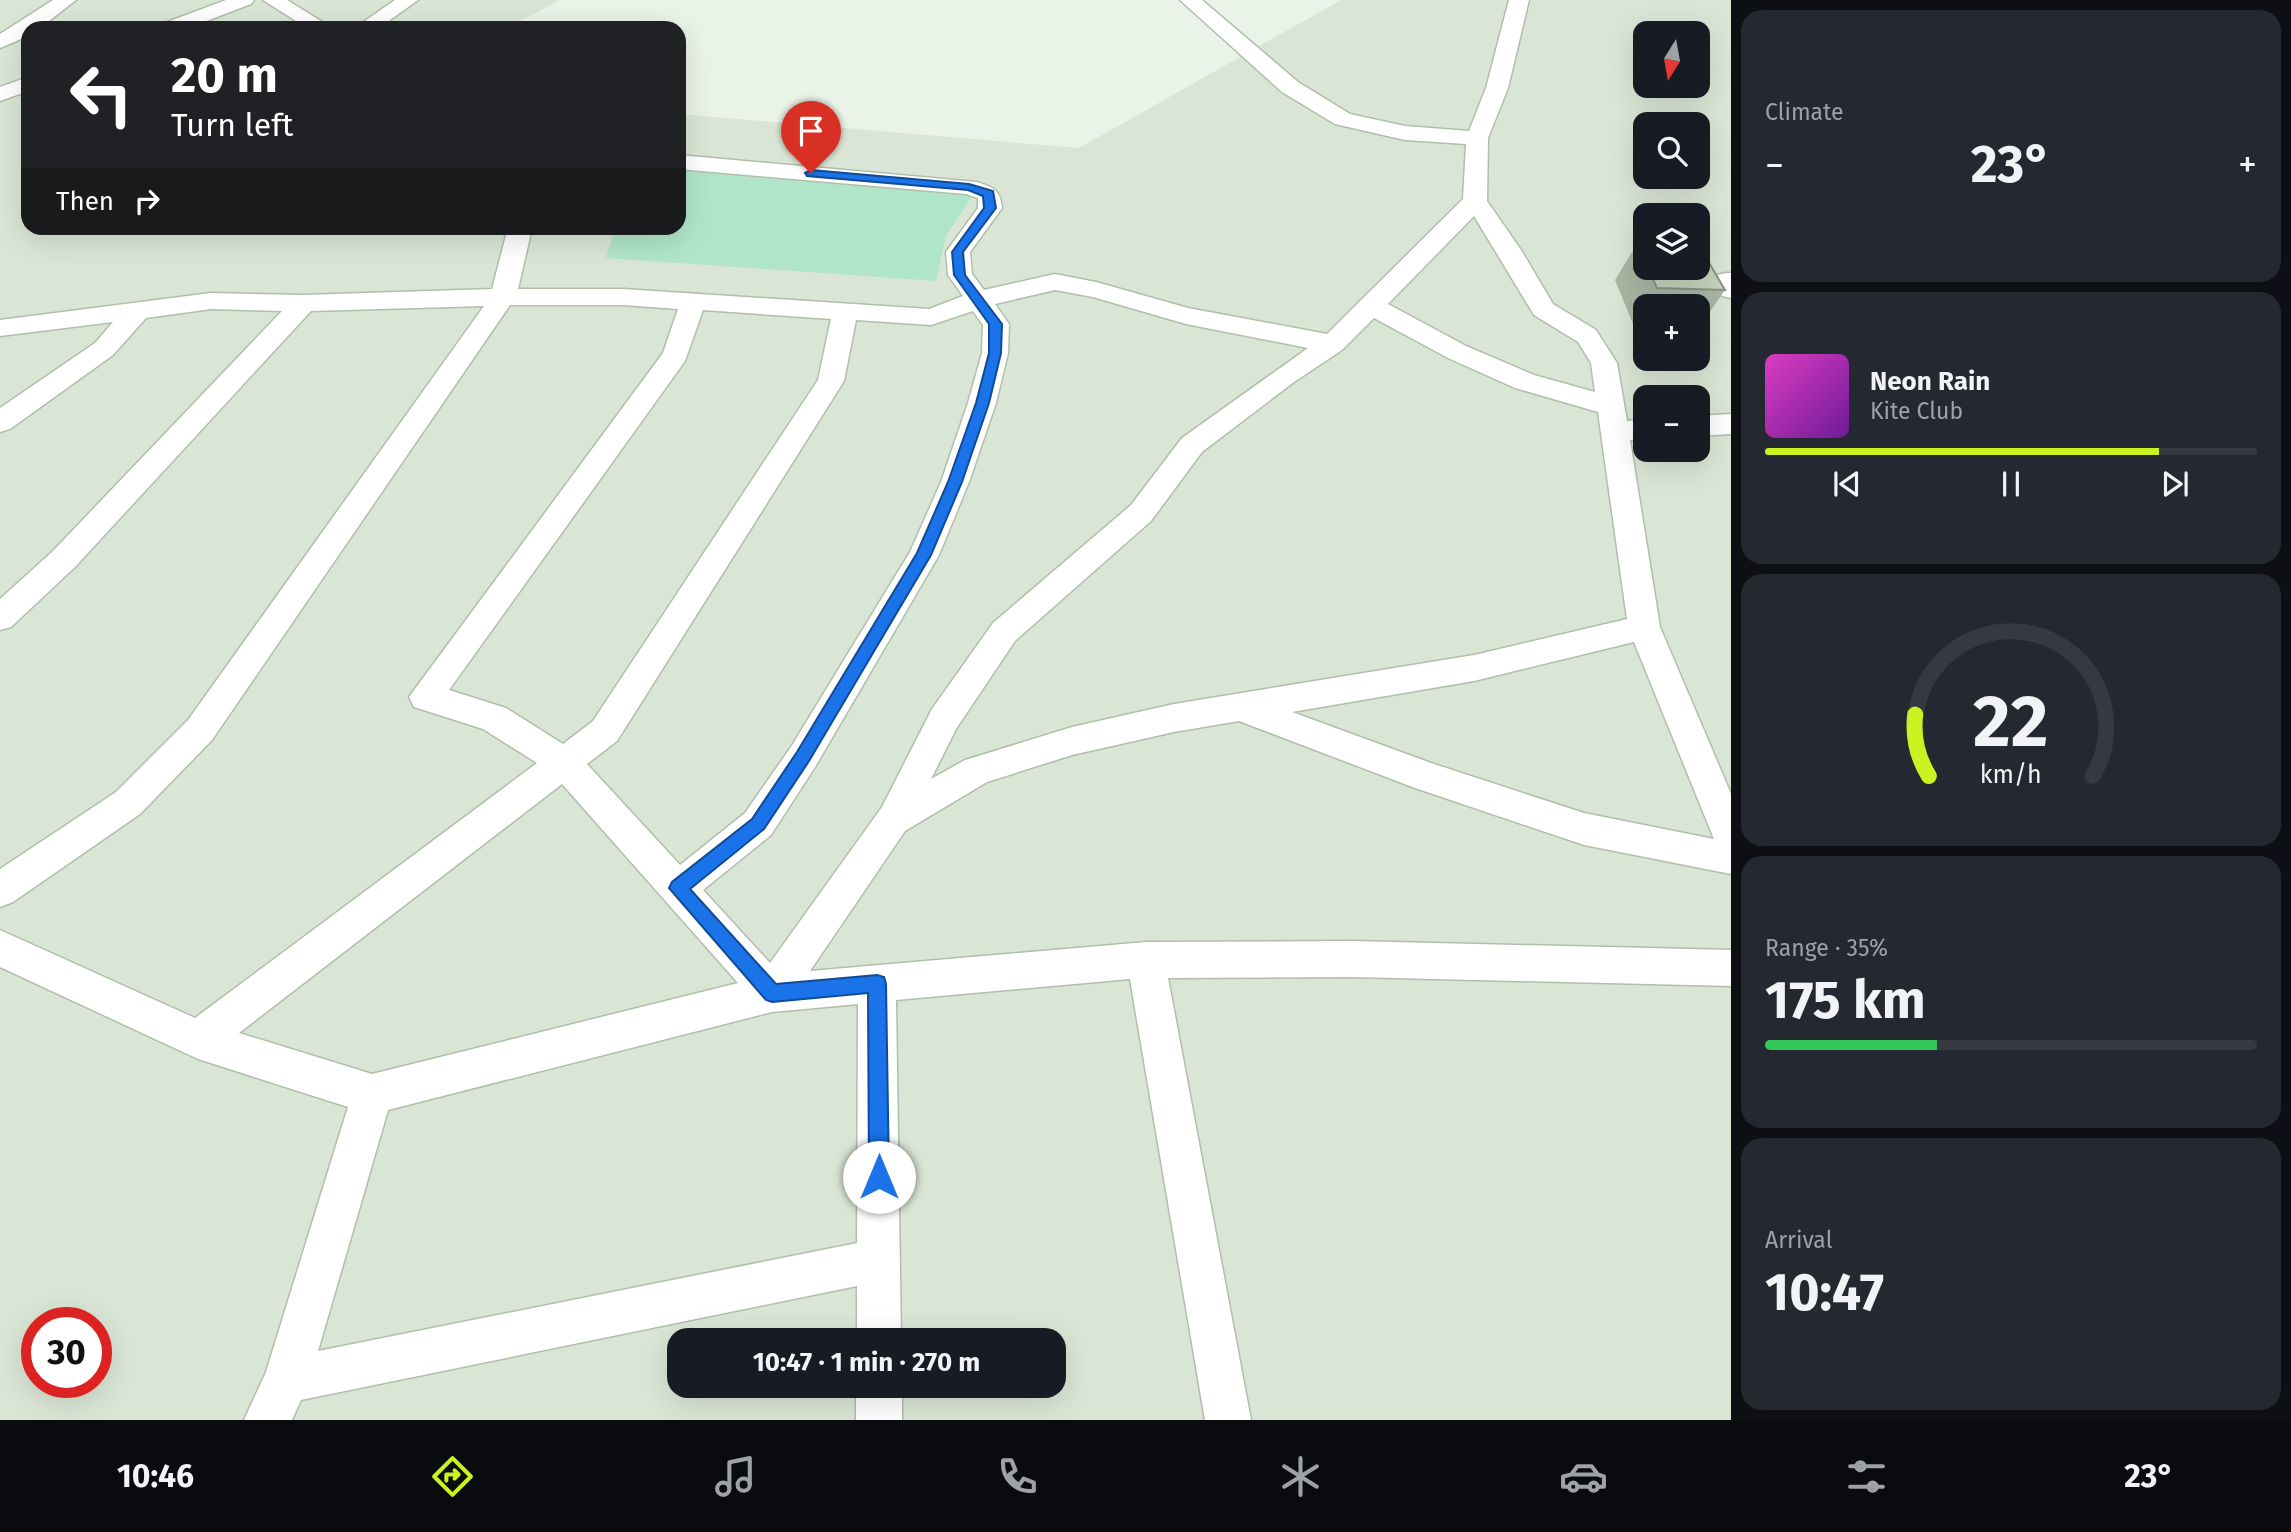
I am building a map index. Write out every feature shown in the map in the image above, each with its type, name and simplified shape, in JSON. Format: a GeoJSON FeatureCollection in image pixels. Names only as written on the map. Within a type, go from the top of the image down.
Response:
{"type":"FeatureCollection","features":[{"type":"Feature","properties":{"kind":"street"},"geometry":{"type":"LineString","coordinates":[[32,21],[66,0]]}},
{"type":"Feature","properties":{"kind":"street"},"geometry":{"type":"LineString","coordinates":[[188,21],[244,0]]}},
{"type":"Feature","properties":{"kind":"street"},"geometry":{"type":"LineString","coordinates":[[274,0],[310,21]]}},
{"type":"Feature","properties":{"kind":"street"},"geometry":{"type":"LineString","coordinates":[[376,21],[408,0]]}},
{"type":"Feature","properties":{"kind":"street"},"geometry":{"type":"LineString","coordinates":[[1190,0],[1290,87],[1343,119],[1405,133],[1477,138]]}},
{"type":"Feature","properties":{"kind":"street"},"geometry":{"type":"LineString","coordinates":[[1519,0],[1497,88],[1477,138],[1475,201],[1543,309],[1587,336],[1604,363],[1644,627],[1731,836]]}},
{"type":"Feature","properties":{"kind":"street"},"geometry":{"type":"LineString","coordinates":[[0,42],[19,29]]}},
{"type":"Feature","properties":{"kind":"street"},"geometry":{"type":"LineString","coordinates":[[0,95],[21,86]]}},
{"type":"Feature","properties":{"kind":"street"},"geometry":{"type":"LineString","coordinates":[[678,888],[758,824],[803,757],[924,555],[955,482],[982,403],[995,353],[996,324],[960,275],[958,252],[990,208],[989,194],[969,187],[686,163]]}},
{"type":"Feature","properties":{"kind":"street"},"geometry":{"type":"LineString","coordinates":[[772,993],[892,820],[944,719],[1004,632],[1141,513],[1192,445],[1284,376],[1333,344],[1475,201]]}},
{"type":"Feature","properties":{"kind":"street"},"geometry":{"type":"LineString","coordinates":[[0,890],[128,803],[200,730],[503,297],[518,235]]}},
{"type":"Feature","properties":{"kind":"street"},"geometry":{"type":"LineString","coordinates":[[1731,281],[1726,281],[1731,290]]}},
{"type":"Feature","properties":{"kind":"street"},"geometry":{"type":"LineString","coordinates":[[0,328],[211,301],[304,303],[503,297],[622,297],[930,317],[977,300],[1055,282],[1096,290],[1185,316],[1333,344]]}},
{"type":"Feature","properties":{"kind":"street"},"geometry":{"type":"LineString","coordinates":[[694,301],[676,355],[426,697],[494,718],[565,763],[772,993]]}},
{"type":"Feature","properties":{"kind":"street"},"geometry":{"type":"LineString","coordinates":[[0,618],[64,558],[304,303]]}},
{"type":"Feature","properties":{"kind":"street"},"geometry":{"type":"LineString","coordinates":[[1372,306],[1457,352],[1633,425]]}},
{"type":"Feature","properties":{"kind":"street"},"geometry":{"type":"LineString","coordinates":[[0,422],[104,349],[138,310]]}},
{"type":"Feature","properties":{"kind":"street"},"geometry":{"type":"LineString","coordinates":[[198,1040],[605,731],[831,381],[845,311]]}},
{"type":"Feature","properties":{"kind":"street"},"geometry":{"type":"LineString","coordinates":[[1710,425],[1731,424]]}},
{"type":"Feature","properties":{"kind":"street"},"geometry":{"type":"LineString","coordinates":[[892,820],[977,770],[1072,741],[1174,718],[1474,668],[1644,627]]}},
{"type":"Feature","properties":{"kind":"street"},"geometry":{"type":"LineString","coordinates":[[1240,707],[1427,777],[1584,829],[1731,858]]}},
{"type":"Feature","properties":{"kind":"street"},"geometry":{"type":"LineString","coordinates":[[0,948],[198,1040],[372,1094],[772,993],[1146,960],[1352,959],[1731,968]]}},
{"type":"Feature","properties":{"kind":"street"},"geometry":{"type":"LineString","coordinates":[[1146,960],[1228,1420]]}},
{"type":"Feature","properties":{"kind":"street"},"geometry":{"type":"LineString","coordinates":[[877,984],[879,1328]]}},
{"type":"Feature","properties":{"kind":"street"},"geometry":{"type":"LineString","coordinates":[[267,1420],[287,1380],[372,1094]]}},
{"type":"Feature","properties":{"kind":"street"},"geometry":{"type":"LineString","coordinates":[[287,1380],[879,1260]]}},
{"type":"Feature","properties":{"kind":"street"},"geometry":{"type":"LineString","coordinates":[[879,1398],[879,1420]]}},
{"type":"Feature","properties":{"kind":"shaded area"},"geometry":{"type":"Polygon","coordinates":[[[0,0],[560,0],[520,21],[21,21],[21,235],[686,235],[686,115],[1079,148],[1341,0],[1731,0],[1731,1420],[0,1420],[0,0]]]}},
{"type":"Feature","properties":{"kind":"green space"},"geometry":{"type":"Polygon","coordinates":[[[686,168],[964,188],[973,195],[946,236],[936,281],[606,258],[613,235],[686,235],[686,168]]]}},
{"type":"Feature","properties":{"kind":"building"},"geometry":{"type":"Polygon","coordinates":[[[1710,264],[1725,290],[1657,288],[1653,280],[1710,280],[1710,264]]]}},
{"type":"Feature","properties":{"kind":"route"},"geometry":{"type":"LineString","coordinates":[[811,173],[969,187],[989,194],[990,208],[958,252],[960,275],[996,324],[995,353],[982,403],[955,482],[924,555],[803,757],[758,824],[678,888],[772,993],[877,984],[879,1177]]}}]}
